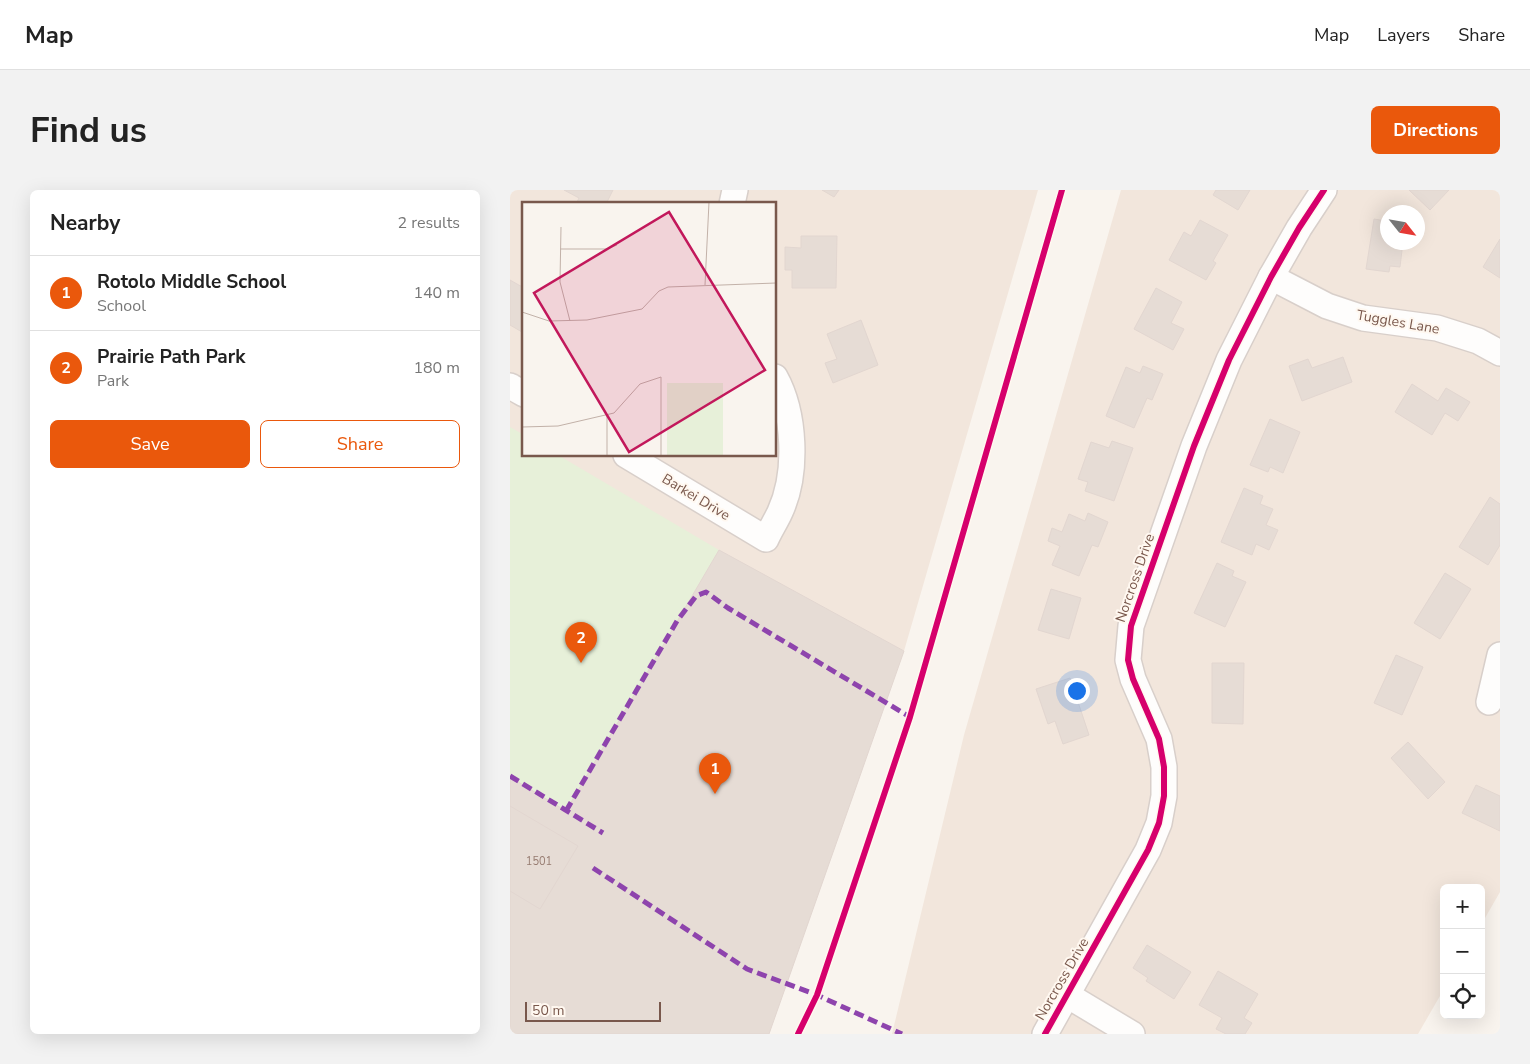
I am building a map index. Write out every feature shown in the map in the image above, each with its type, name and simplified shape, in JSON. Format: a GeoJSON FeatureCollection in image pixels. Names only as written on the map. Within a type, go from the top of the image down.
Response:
{"type":"FeatureCollection","features":[{"type":"Feature","properties":{"kind":"street","name":"Norcross Drive"},"geometry":{"type":"LineString","coordinates":[[1045,1034],[1148,850],[1159,823],[1164,796],[1164,767],[1159,739],[1133,679],[1128,660],[1131,626],[1194,446],[1229,360],[1271,277],[1299,228],[1324,190]]}},
{"type":"Feature","properties":{"kind":"street","name":"Tuggles Lane"},"geometry":{"type":"LineString","coordinates":[[1271,277],[1328,306],[1363,318],[1437,328],[1478,341],[1500,353]]}},
{"type":"Feature","properties":{"kind":"street","name":"Barkei Drive"},"geometry":{"type":"LineString","coordinates":[[628,456],[766,539],[781,510],[789,482],[792,452],[790,423],[785,401],[776,378]]}},
{"type":"Feature","properties":{"kind":"street"},"geometry":{"type":"LineString","coordinates":[[510,386],[522,393]]}},
{"type":"Feature","properties":{"kind":"street"},"geometry":{"type":"LineString","coordinates":[[1489,702],[1500,656]]}},
{"type":"Feature","properties":{"kind":"street"},"geometry":{"type":"LineString","coordinates":[[1067,995],[1132,1034]]}},
{"type":"Feature","properties":{"kind":"shaded area"},"geometry":{"type":"Polygon","coordinates":[[[510,190],[1038,190],[904,651],[719,551],[566,811],[510,777],[510,190]]]}},
{"type":"Feature","properties":{"kind":"shaded area"},"geometry":{"type":"Polygon","coordinates":[[[1121,190],[1500,190],[1500,892],[1485,918],[1485,884],[1440,884],[1440,996],[1418,1034],[892,1034],[964,735],[1121,190]]]}},
{"type":"Feature","properties":{"kind":"green space"},"geometry":{"type":"Polygon","coordinates":[[[510,427],[522,434],[522,456],[560,456],[719,550],[566,811],[510,777],[510,427]]]}},
{"type":"Feature","properties":{"kind":"building"},"geometry":{"type":"Polygon","coordinates":[[[564,190],[613,190],[607,202],[577,202],[579,198],[564,190]]]}},
{"type":"Feature","properties":{"kind":"building"},"geometry":{"type":"Polygon","coordinates":[[[822,190],[839,190],[834,197],[822,190]]]}},
{"type":"Feature","properties":{"kind":"building"},"geometry":{"type":"Polygon","coordinates":[[[1216,190],[1250,190],[1238,210],[1213,195],[1216,190]]]}},
{"type":"Feature","properties":{"kind":"building"},"geometry":{"type":"Polygon","coordinates":[[[1409,190],[1449,190],[1430,210],[1409,190]]]}},
{"type":"Feature","properties":{"kind":"building"},"geometry":{"type":"Polygon","coordinates":[[[1374,219],[1380,220],[1380,250],[1402,250],[1400,267],[1390,266],[1389,272],[1366,269],[1374,219]]]}},
{"type":"Feature","properties":{"kind":"building"},"geometry":{"type":"Polygon","coordinates":[[[1200,220],[1228,235],[1213,261],[1216,263],[1206,280],[1169,260],[1184,232],[1191,236],[1200,220]]]}},
{"type":"Feature","properties":{"kind":"building"},"geometry":{"type":"Polygon","coordinates":[[[801,236],[837,236],[836,288],[792,288],[792,270],[785,270],[785,247],[801,248],[801,236]]]}},
{"type":"Feature","properties":{"kind":"building"},"geometry":{"type":"Polygon","coordinates":[[[1500,239],[1500,278],[1483,267],[1500,239]]]}},
{"type":"Feature","properties":{"kind":"building"},"geometry":{"type":"Polygon","coordinates":[[[510,280],[522,287],[522,332],[510,325],[510,280]]]}},
{"type":"Feature","properties":{"kind":"building"},"geometry":{"type":"Polygon","coordinates":[[[1156,288],[1182,302],[1171,323],[1184,329],[1173,350],[1134,329],[1156,288]]]}},
{"type":"Feature","properties":{"kind":"building"},"geometry":{"type":"Polygon","coordinates":[[[861,320],[878,365],[833,383],[825,363],[837,359],[827,334],[861,320]]]}},
{"type":"Feature","properties":{"kind":"building"},"geometry":{"type":"Polygon","coordinates":[[[1343,357],[1352,382],[1302,401],[1289,366],[1308,359],[1312,368],[1343,357]]]}},
{"type":"Feature","properties":{"kind":"building"},"geometry":{"type":"Polygon","coordinates":[[[1143,366],[1163,374],[1152,400],[1147,398],[1134,428],[1106,416],[1126,367],[1140,373],[1143,366]]]}},
{"type":"Feature","properties":{"kind":"building"},"geometry":{"type":"Polygon","coordinates":[[[1412,384],[1438,401],[1446,388],[1470,402],[1458,421],[1445,413],[1432,435],[1395,412],[1412,384]]]}},
{"type":"Feature","properties":{"kind":"building"},"geometry":{"type":"Polygon","coordinates":[[[1270,419],[1300,432],[1283,473],[1270,467],[1268,472],[1250,465],[1270,419]]]}},
{"type":"Feature","properties":{"kind":"building"},"geometry":{"type":"Polygon","coordinates":[[[1112,441],[1133,448],[1114,501],[1085,491],[1088,482],[1078,479],[1091,442],[1109,448],[1112,441]]]}},
{"type":"Feature","properties":{"kind":"building"},"geometry":{"type":"Polygon","coordinates":[[[1244,488],[1263,496],[1260,504],[1273,509],[1266,525],[1278,530],[1269,550],[1256,544],[1252,555],[1221,542],[1244,488]]]}},
{"type":"Feature","properties":{"kind":"building"},"geometry":{"type":"Polygon","coordinates":[[[1490,497],[1500,504],[1500,545],[1488,565],[1459,547],[1490,497]]]}},
{"type":"Feature","properties":{"kind":"building"},"geometry":{"type":"Polygon","coordinates":[[[1088,513],[1108,522],[1098,547],[1092,545],[1079,576],[1052,565],[1060,546],[1048,541],[1052,528],[1062,532],[1069,514],[1085,521],[1088,513]]]}},
{"type":"Feature","properties":{"kind":"building"},"geometry":{"type":"Polygon","coordinates":[[[719,550],[904,651],[769,1034],[510,1034],[510,777],[566,811],[719,550]]]}},
{"type":"Feature","properties":{"kind":"building"},"geometry":{"type":"Polygon","coordinates":[[[1217,563],[1234,571],[1232,576],[1246,582],[1225,627],[1194,613],[1217,563]]]}},
{"type":"Feature","properties":{"kind":"building"},"geometry":{"type":"Polygon","coordinates":[[[1445,573],[1471,589],[1440,639],[1414,623],[1445,573]]]}},
{"type":"Feature","properties":{"kind":"building"},"geometry":{"type":"Polygon","coordinates":[[[1051,589],[1081,598],[1069,639],[1038,630],[1051,589]]]}},
{"type":"Feature","properties":{"kind":"building"},"geometry":{"type":"Polygon","coordinates":[[[1396,655],[1423,667],[1402,715],[1374,703],[1396,655]]]}},
{"type":"Feature","properties":{"kind":"building"},"geometry":{"type":"Polygon","coordinates":[[[1212,663],[1244,663],[1243,724],[1212,723],[1212,663]]]}},
{"type":"Feature","properties":{"kind":"building"},"geometry":{"type":"Polygon","coordinates":[[[1070,678],[1089,735],[1063,744],[1055,721],[1048,724],[1036,689],[1070,678]]]}},
{"type":"Feature","properties":{"kind":"building"},"geometry":{"type":"Polygon","coordinates":[[[1408,742],[1445,782],[1428,799],[1391,758],[1408,742]]]}},
{"type":"Feature","properties":{"kind":"building"},"geometry":{"type":"Polygon","coordinates":[[[1476,785],[1500,796],[1500,831],[1462,813],[1476,785]]]}},
{"type":"Feature","properties":{"kind":"building"},"geometry":{"type":"Polygon","coordinates":[[[510,806],[578,846],[540,909],[510,891],[510,806]]]}},
{"type":"Feature","properties":{"kind":"building"},"geometry":{"type":"Polygon","coordinates":[[[1147,945],[1191,972],[1174,999],[1146,981],[1148,978],[1133,968],[1147,945]]]}},
{"type":"Feature","properties":{"kind":"building"},"geometry":{"type":"Polygon","coordinates":[[[1218,971],[1258,994],[1244,1018],[1252,1023],[1245,1034],[1226,1034],[1216,1029],[1222,1018],[1199,1005],[1218,971]]]}},
{"type":"Feature","properties":{"kind":"marked path"},"geometry":{"type":"LineString","coordinates":[[566,811],[677,621],[696,596],[706,592],[728,608],[910,717]]}},
{"type":"Feature","properties":{"kind":"marked path"},"geometry":{"type":"LineString","coordinates":[[510,776],[603,833]]}},
{"type":"Feature","properties":{"kind":"marked path"},"geometry":{"type":"LineString","coordinates":[[593,868],[747,969],[817,995],[902,1034]]}},
{"type":"Feature","properties":{"kind":"cycle path"},"geometry":{"type":"LineString","coordinates":[[798,1034],[817,995],[910,717],[1062,190]]}},
{"type":"Feature","properties":{"kind":"cycle path"},"geometry":{"type":"LineString","coordinates":[[1045,1034],[1148,850],[1159,823],[1164,796],[1164,767],[1159,739],[1133,679],[1128,660],[1131,626],[1194,446],[1229,360],[1271,277],[1299,228],[1324,190]]}},
{"type":"Feature","properties":{"kind":"place","name":"Prairie Path Park"},"geometry":{"type":"Point","coordinates":[581,663]}},
{"type":"Feature","properties":{"kind":"place","name":"Rotolo Middle School"},"geometry":{"type":"Point","coordinates":[715,794]}}]}
